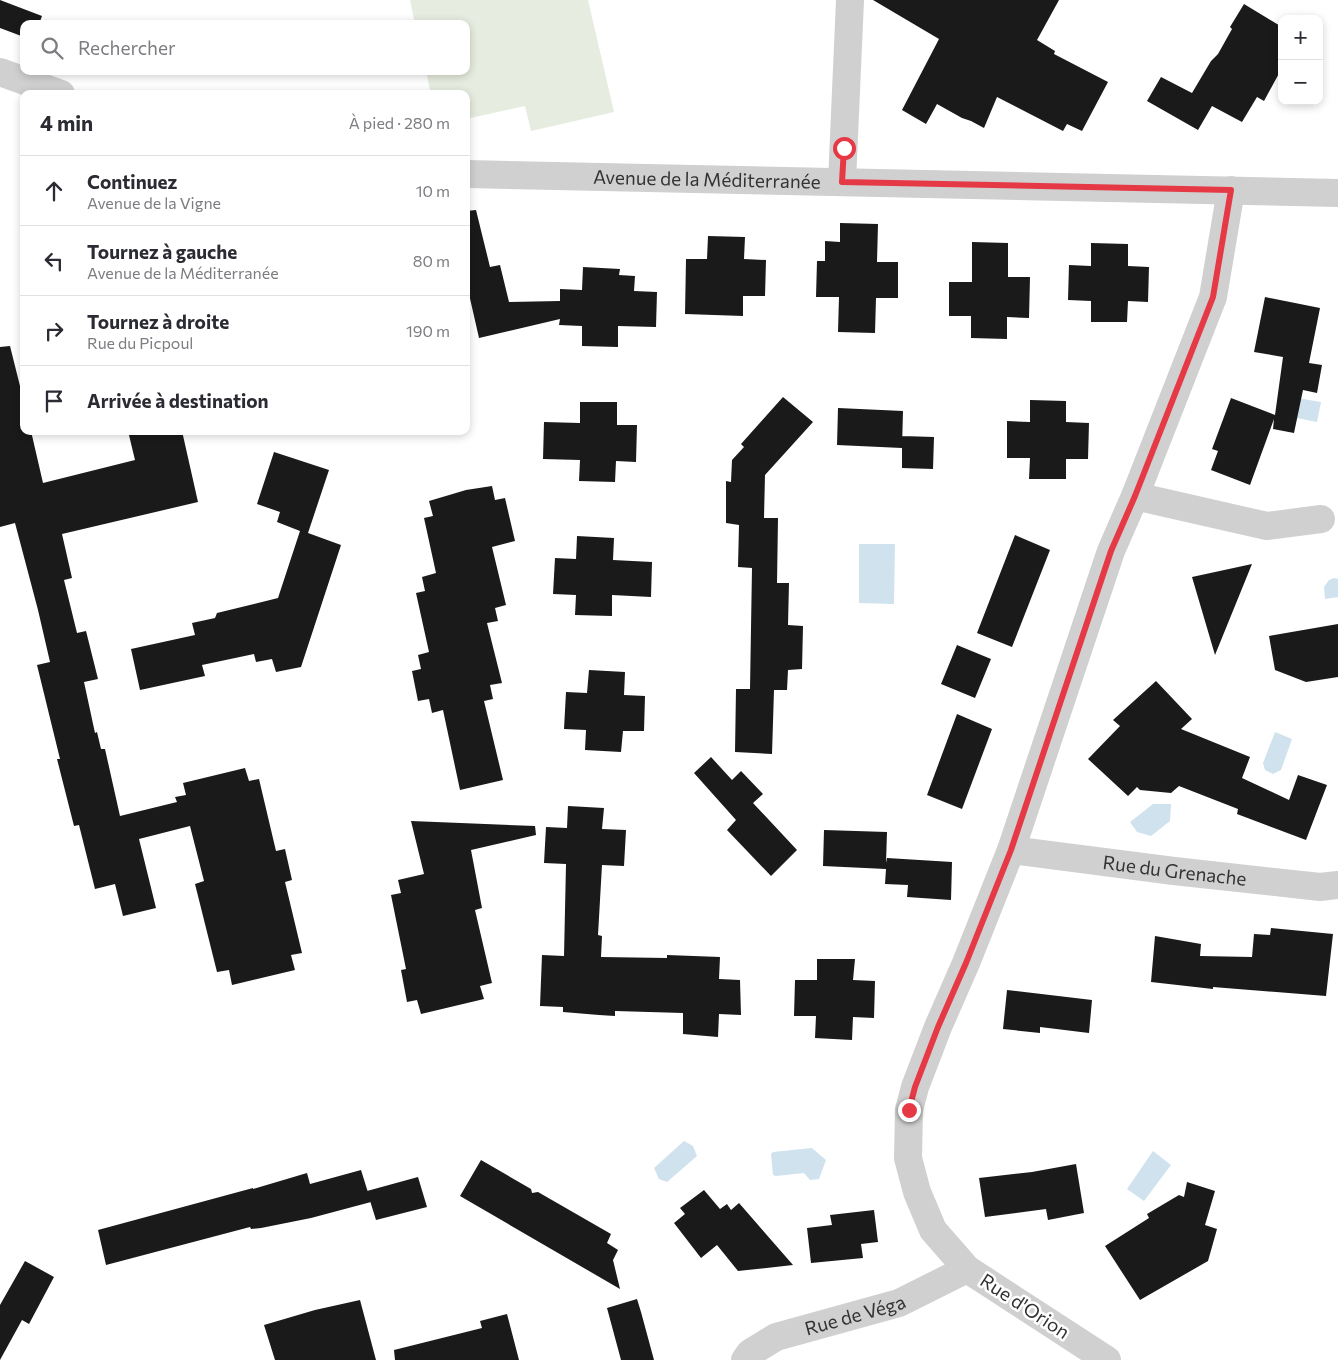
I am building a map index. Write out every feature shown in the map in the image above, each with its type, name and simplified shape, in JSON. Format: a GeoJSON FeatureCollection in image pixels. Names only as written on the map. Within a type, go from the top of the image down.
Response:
{"type":"FeatureCollection","features":[{"type":"Feature","properties":{"kind":"street"},"geometry":{"type":"LineString","coordinates":[[842,182],[850,0]]}},
{"type":"Feature","properties":{"kind":"street"},"geometry":{"type":"LineString","coordinates":[[0,72],[50,90]]}},
{"type":"Feature","properties":{"kind":"street","name":"Avenue de la Méditerranée"},"geometry":{"type":"LineString","coordinates":[[470,174],[1338,193]]}},
{"type":"Feature","properties":{"kind":"street","name":"Rue d'Orion"},"geometry":{"type":"LineString","coordinates":[[1107,1360],[967,1268],[933,1230],[917,1192],[908,1158],[909,1110],[915,1087],[938,1027],[1011,850],[1111,551],[1135,496],[1213,297],[1231,190]]}},
{"type":"Feature","properties":{"kind":"street"},"geometry":{"type":"LineString","coordinates":[[1135,496],[1267,526],[1321,519]]}},
{"type":"Feature","properties":{"kind":"street","name":"Rue du Grenache"},"geometry":{"type":"LineString","coordinates":[[1011,850],[1320,887],[1338,885]]}},
{"type":"Feature","properties":{"kind":"street","name":"Rue de Véga"},"geometry":{"type":"LineString","coordinates":[[745,1360],[750,1353],[776,1337],[899,1303],[967,1268]]}},
{"type":"Feature","properties":{"kind":"shaded area"},"geometry":{"type":"Polygon","coordinates":[[[410,0],[588,0],[614,112],[531,131],[525,106],[470,118],[470,90],[430,90],[427,75],[470,75],[470,20],[414,20],[410,0]]]}},
{"type":"Feature","properties":{"kind":"water"},"geometry":{"type":"Polygon","coordinates":[[[1280,395],[1321,402],[1317,422],[1277,414],[1280,395]]]}},
{"type":"Feature","properties":{"kind":"water"},"geometry":{"type":"Polygon","coordinates":[[[859,544],[895,544],[894,604],[859,603],[859,544]]]}},
{"type":"Feature","properties":{"kind":"water"},"geometry":{"type":"Polygon","coordinates":[[[1338,579],[1338,597],[1325,599],[1324,587],[1329,580],[1338,579]]]}},
{"type":"Feature","properties":{"kind":"water"},"geometry":{"type":"Polygon","coordinates":[[[1275,732],[1292,739],[1281,770],[1273,774],[1265,770],[1263,763],[1275,732]]]}},
{"type":"Feature","properties":{"kind":"water"},"geometry":{"type":"Polygon","coordinates":[[[1153,804],[1171,804],[1170,821],[1151,836],[1137,832],[1130,822],[1153,804]]]}},
{"type":"Feature","properties":{"kind":"water"},"geometry":{"type":"Polygon","coordinates":[[[684,1141],[693,1146],[697,1156],[667,1182],[659,1179],[654,1168],[684,1141]]]}},
{"type":"Feature","properties":{"kind":"water"},"geometry":{"type":"Polygon","coordinates":[[[812,1148],[826,1160],[819,1179],[810,1180],[804,1173],[773,1175],[771,1154],[773,1152],[812,1148]]]}},
{"type":"Feature","properties":{"kind":"water"},"geometry":{"type":"Polygon","coordinates":[[[1153,1151],[1171,1165],[1144,1201],[1127,1189],[1153,1151]]]}},
{"type":"Feature","properties":{"kind":"building"},"geometry":{"type":"Polygon","coordinates":[[[0,0],[42,16],[40,20],[20,20],[20,36],[0,28],[0,0]]]}},
{"type":"Feature","properties":{"kind":"building"},"geometry":{"type":"Polygon","coordinates":[[[873,0],[1059,0],[1037,40],[1055,51],[1054,54],[1108,82],[1082,131],[1067,124],[1063,131],[997,97],[984,128],[937,104],[926,124],[902,110],[939,39],[873,0]]]}},
{"type":"Feature","properties":{"kind":"building"},"geometry":{"type":"Polygon","coordinates":[[[1244,4],[1278,25],[1278,75],[1264,101],[1257,97],[1242,122],[1212,106],[1198,130],[1147,101],[1161,77],[1192,93],[1211,61],[1218,54],[1232,29],[1230,27],[1244,4]]]}},
{"type":"Feature","properties":{"kind":"building"},"geometry":{"type":"Polygon","coordinates":[[[476,210],[490,267],[500,265],[509,302],[560,301],[560,289],[582,290],[583,267],[620,269],[619,275],[635,276],[634,291],[657,292],[656,327],[618,326],[618,347],[582,346],[582,326],[559,325],[560,319],[479,338],[470,299],[470,211],[476,210]]]}},
{"type":"Feature","properties":{"kind":"building"},"geometry":{"type":"Polygon","coordinates":[[[840,223],[878,224],[877,262],[898,262],[898,298],[876,298],[875,333],[838,332],[839,297],[816,297],[817,261],[825,261],[825,241],[840,242],[840,223]]]}},
{"type":"Feature","properties":{"kind":"building"},"geometry":{"type":"Polygon","coordinates":[[[708,236],[745,237],[744,259],[766,260],[765,296],[743,296],[743,316],[685,314],[686,259],[707,259],[708,236]]]}},
{"type":"Feature","properties":{"kind":"building"},"geometry":{"type":"Polygon","coordinates":[[[972,242],[1008,243],[1008,277],[1030,277],[1029,318],[1007,317],[1007,339],[971,338],[971,316],[949,316],[949,282],[972,282],[972,242]]]}},
{"type":"Feature","properties":{"kind":"building"},"geometry":{"type":"Polygon","coordinates":[[[1091,243],[1128,244],[1128,266],[1149,267],[1148,302],[1128,301],[1127,322],[1091,322],[1091,301],[1068,300],[1069,265],[1091,266],[1091,243]]]}},
{"type":"Feature","properties":{"kind":"building"},"geometry":{"type":"Polygon","coordinates":[[[1265,297],[1320,308],[1309,363],[1322,365],[1317,393],[1303,390],[1294,433],[1273,429],[1274,419],[1250,485],[1211,470],[1218,451],[1212,449],[1231,398],[1275,415],[1283,357],[1254,352],[1265,297]]]}},
{"type":"Feature","properties":{"kind":"building"},"geometry":{"type":"Polygon","coordinates":[[[10,346],[20,386],[20,435],[32,435],[43,483],[135,460],[129,435],[183,435],[198,502],[62,534],[72,578],[64,580],[77,633],[86,631],[98,679],[84,682],[95,733],[97,732],[101,749],[105,749],[120,816],[177,802],[175,797],[186,795],[183,783],[245,768],[249,781],[259,779],[276,851],[285,849],[292,880],[285,882],[302,953],[291,955],[295,970],[232,985],[229,970],[217,972],[195,884],[204,881],[190,826],[139,839],[156,908],[123,916],[115,884],[95,889],[79,825],[74,826],[57,759],[60,759],[37,665],[50,662],[38,610],[15,523],[0,527],[0,347],[10,346]]]}},
{"type":"Feature","properties":{"kind":"building"},"geometry":{"type":"Polygon","coordinates":[[[783,397],[813,422],[765,475],[764,518],[778,518],[777,583],[789,583],[788,625],[803,626],[802,669],[788,670],[787,690],[774,690],[772,754],[735,752],[736,689],[750,689],[752,568],[738,567],[739,525],[726,523],[726,481],[731,482],[732,460],[744,447],[741,444],[783,397]]]}},
{"type":"Feature","properties":{"kind":"building"},"geometry":{"type":"Polygon","coordinates":[[[1030,400],[1066,401],[1066,422],[1089,423],[1088,459],[1066,459],[1066,479],[1029,479],[1030,458],[1007,458],[1007,421],[1030,422],[1030,400]]]}},
{"type":"Feature","properties":{"kind":"building"},"geometry":{"type":"Polygon","coordinates":[[[580,402],[617,402],[617,425],[637,425],[636,462],[616,461],[615,482],[579,481],[580,460],[543,459],[544,422],[580,423],[580,402]]]}},
{"type":"Feature","properties":{"kind":"building"},"geometry":{"type":"Polygon","coordinates":[[[838,408],[903,411],[902,448],[837,445],[838,408]]]}},
{"type":"Feature","properties":{"kind":"building"},"geometry":{"type":"Polygon","coordinates":[[[902,436],[934,437],[933,469],[902,468],[902,436]]]}},
{"type":"Feature","properties":{"kind":"building"},"geometry":{"type":"Polygon","coordinates":[[[274,452],[329,470],[308,533],[341,545],[301,667],[276,672],[272,659],[256,662],[254,654],[202,665],[205,676],[140,690],[131,649],[195,635],[192,623],[215,618],[217,613],[278,598],[300,531],[277,522],[280,512],[257,504],[274,452]]]}},
{"type":"Feature","properties":{"kind":"building"},"geometry":{"type":"Polygon","coordinates":[[[492,486],[495,500],[505,498],[515,541],[492,547],[506,605],[495,608],[498,621],[487,623],[502,683],[490,685],[493,699],[484,701],[503,780],[460,790],[443,710],[432,713],[429,699],[418,701],[412,671],[421,669],[418,655],[429,652],[416,593],[425,591],[422,577],[436,573],[424,518],[433,516],[429,501],[466,490],[492,486]]]}},
{"type":"Feature","properties":{"kind":"building"},"geometry":{"type":"Polygon","coordinates":[[[1015,535],[1050,550],[1012,647],[977,633],[1015,535]]]}},
{"type":"Feature","properties":{"kind":"building"},"geometry":{"type":"Polygon","coordinates":[[[577,536],[614,538],[613,560],[652,562],[651,597],[612,595],[612,616],[575,615],[576,595],[553,594],[555,558],[576,559],[577,536]]]}},
{"type":"Feature","properties":{"kind":"building"},"geometry":{"type":"Polygon","coordinates":[[[1252,564],[1215,655],[1192,577],[1252,564]]]}},
{"type":"Feature","properties":{"kind":"building"},"geometry":{"type":"Polygon","coordinates":[[[1338,624],[1338,677],[1306,682],[1275,670],[1269,636],[1338,624]]]}},
{"type":"Feature","properties":{"kind":"building"},"geometry":{"type":"Polygon","coordinates":[[[957,645],[991,659],[975,698],[941,684],[957,645]]]}},
{"type":"Feature","properties":{"kind":"building"},"geometry":{"type":"Polygon","coordinates":[[[589,670],[625,672],[624,695],[645,696],[644,731],[623,731],[621,752],[585,750],[586,730],[564,729],[566,692],[587,693],[589,670]]]}},
{"type":"Feature","properties":{"kind":"building"},"geometry":{"type":"Polygon","coordinates":[[[1156,681],[1192,719],[1181,729],[1250,757],[1242,778],[1289,800],[1298,775],[1327,785],[1306,840],[1237,814],[1238,809],[1179,786],[1171,793],[1140,790],[1137,787],[1128,796],[1088,759],[1120,726],[1113,720],[1156,681]]]}},
{"type":"Feature","properties":{"kind":"building"},"geometry":{"type":"Polygon","coordinates":[[[957,714],[992,729],[962,809],[927,795],[957,714]]]}},
{"type":"Feature","properties":{"kind":"building"},"geometry":{"type":"Polygon","coordinates":[[[711,757],[732,780],[741,771],[763,794],[753,803],[797,850],[771,876],[727,830],[736,820],[694,773],[711,757]]]}},
{"type":"Feature","properties":{"kind":"building"},"geometry":{"type":"Polygon","coordinates":[[[568,806],[604,808],[602,829],[626,830],[624,866],[602,865],[598,935],[602,936],[601,957],[667,958],[667,955],[720,957],[719,979],[740,980],[741,1015],[719,1014],[718,1037],[683,1034],[683,1013],[615,1011],[615,1016],[563,1012],[563,1007],[540,1006],[542,955],[564,956],[566,864],[544,863],[546,827],[567,828],[568,806]]]}},
{"type":"Feature","properties":{"kind":"building"},"geometry":{"type":"Polygon","coordinates":[[[411,821],[535,826],[536,835],[471,850],[482,908],[475,910],[492,983],[480,986],[484,999],[421,1014],[417,1000],[407,1002],[401,970],[406,969],[391,895],[401,893],[398,880],[424,874],[411,821]]]}},
{"type":"Feature","properties":{"kind":"building"},"geometry":{"type":"Polygon","coordinates":[[[824,830],[887,832],[886,863],[887,858],[952,862],[951,900],[907,897],[908,885],[885,884],[886,869],[823,866],[824,830]]]}},
{"type":"Feature","properties":{"kind":"building"},"geometry":{"type":"Polygon","coordinates":[[[1271,928],[1333,934],[1326,996],[1213,987],[1213,989],[1151,982],[1155,936],[1201,944],[1200,956],[1252,957],[1254,934],[1270,935],[1271,928]]]}},
{"type":"Feature","properties":{"kind":"building"},"geometry":{"type":"Polygon","coordinates":[[[817,959],[855,959],[853,980],[875,981],[874,1018],[853,1017],[852,1040],[815,1038],[816,1016],[794,1016],[795,980],[817,980],[817,959]]]}},
{"type":"Feature","properties":{"kind":"building"},"geometry":{"type":"Polygon","coordinates":[[[1007,990],[1092,1000],[1089,1033],[1040,1027],[1040,1033],[1003,1029],[1007,990]]]}},
{"type":"Feature","properties":{"kind":"building"},"geometry":{"type":"Polygon","coordinates":[[[481,1160],[531,1189],[532,1193],[538,1192],[611,1234],[607,1243],[618,1250],[613,1260],[620,1289],[460,1196],[481,1160]]]}},
{"type":"Feature","properties":{"kind":"building"},"geometry":{"type":"Polygon","coordinates":[[[1076,1164],[1084,1213],[1048,1220],[1046,1209],[985,1217],[979,1178],[1032,1172],[1076,1164]]]}},
{"type":"Feature","properties":{"kind":"building"},"geometry":{"type":"Polygon","coordinates":[[[361,1170],[371,1202],[311,1218],[261,1228],[251,1229],[250,1227],[106,1265],[98,1230],[307,1173],[310,1184],[361,1170]]]}},
{"type":"Feature","properties":{"kind":"building"},"geometry":{"type":"Polygon","coordinates":[[[418,1177],[427,1207],[376,1220],[367,1191],[418,1177]]]}},
{"type":"Feature","properties":{"kind":"building"},"geometry":{"type":"Polygon","coordinates":[[[1187,1182],[1215,1191],[1205,1225],[1217,1229],[1208,1261],[1140,1300],[1105,1246],[1149,1218],[1147,1214],[1179,1195],[1184,1197],[1187,1182]]]}},
{"type":"Feature","properties":{"kind":"building"},"geometry":{"type":"Polygon","coordinates":[[[704,1190],[720,1209],[727,1204],[731,1210],[739,1203],[793,1265],[738,1271],[717,1245],[701,1258],[674,1223],[685,1214],[680,1208],[704,1190]]]}},
{"type":"Feature","properties":{"kind":"building"},"geometry":{"type":"Polygon","coordinates":[[[874,1210],[878,1242],[861,1244],[863,1258],[811,1263],[807,1228],[832,1225],[830,1215],[874,1210]]]}},
{"type":"Feature","properties":{"kind":"building"},"geometry":{"type":"Polygon","coordinates":[[[25,1261],[54,1277],[29,1324],[22,1320],[0,1360],[0,1305],[25,1261]]]}},
{"type":"Feature","properties":{"kind":"building"},"geometry":{"type":"Polygon","coordinates":[[[637,1299],[654,1360],[621,1360],[607,1308],[637,1299]]]}},
{"type":"Feature","properties":{"kind":"building"},"geometry":{"type":"Polygon","coordinates":[[[360,1300],[376,1360],[275,1360],[264,1325],[315,1310],[360,1300]]]}},
{"type":"Feature","properties":{"kind":"building"},"geometry":{"type":"Polygon","coordinates":[[[507,1314],[519,1360],[395,1360],[394,1350],[482,1328],[480,1321],[507,1314]]]}},
{"type":"Feature","properties":{"kind":"route"},"geometry":{"type":"LineString","coordinates":[[844,148],[842,182],[1231,190],[1213,297],[1135,496],[1111,551],[1011,850],[938,1027],[915,1087],[909,1110]]}}]}
